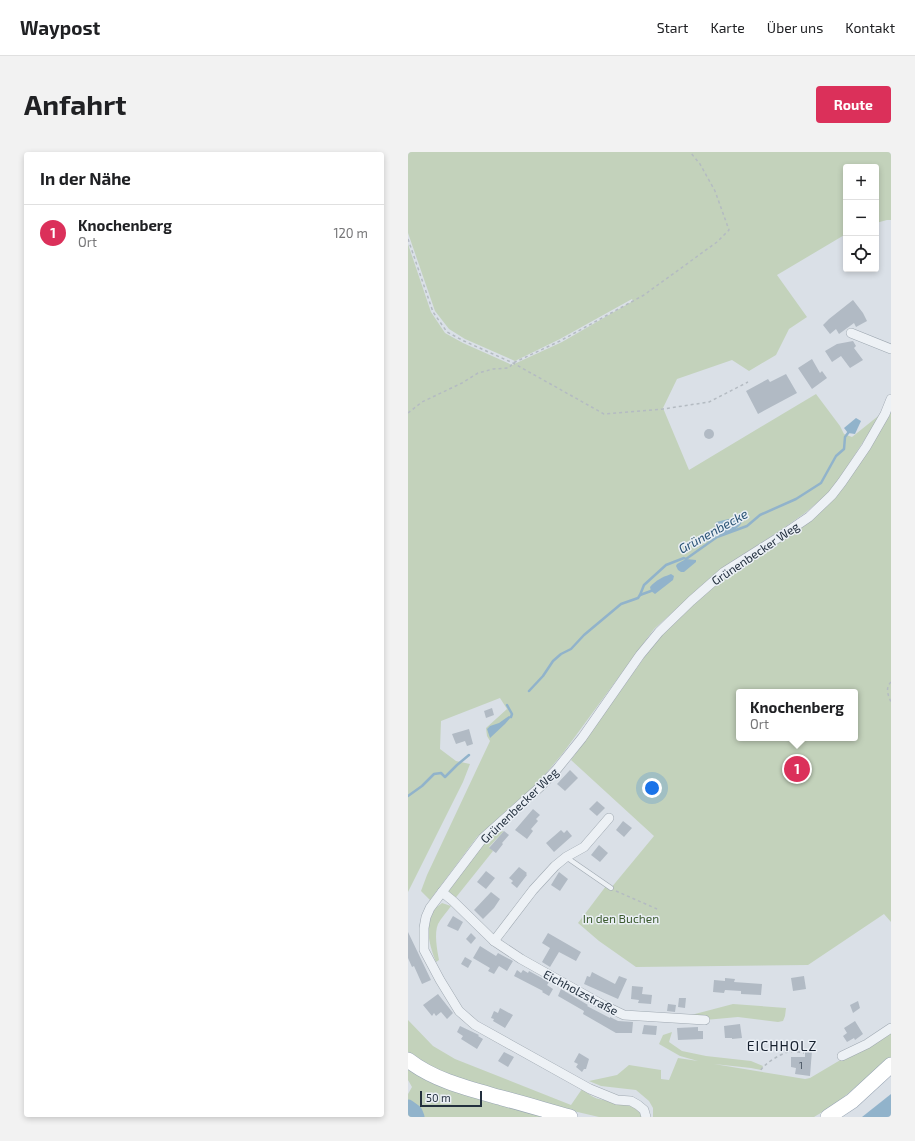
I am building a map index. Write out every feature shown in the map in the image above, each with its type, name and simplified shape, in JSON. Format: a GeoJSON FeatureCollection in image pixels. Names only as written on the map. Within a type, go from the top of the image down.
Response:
{"type":"FeatureCollection","features":[{"type":"Feature","properties":{"kind":"main road"},"geometry":{"type":"LineString","coordinates":[[408,1060],[427,1072],[454,1084],[570,1117]]}},
{"type":"Feature","properties":{"kind":"main road"},"geometry":{"type":"LineString","coordinates":[[828,1117],[852,1101],[891,1065]]}},
{"type":"Feature","properties":{"kind":"street"},"geometry":{"type":"LineString","coordinates":[[851,333],[891,348]]}},
{"type":"Feature","properties":{"kind":"street","name":"Grünenbecker Weg"},"geometry":{"type":"LineString","coordinates":[[646,1117],[644,1110],[631,1101],[617,1100],[590,1089],[475,1025],[459,1012],[424,950],[424,928],[426,917],[430,908],[483,838],[540,787],[557,769],[582,738],[640,655],[659,632],[724,572],[809,517],[832,495],[866,447],[885,414],[891,399]]}},
{"type":"Feature","properties":{"kind":"street"},"geometry":{"type":"LineString","coordinates":[[494,941],[533,890],[555,866],[566,857],[584,847],[610,818]]}},
{"type":"Feature","properties":{"kind":"street","name":"Eichholzstraße"},"geometry":{"type":"LineString","coordinates":[[442,892],[453,900],[494,941],[521,959],[603,1006],[624,1015],[705,1020]]}},
{"type":"Feature","properties":{"kind":"street"},"geometry":{"type":"LineString","coordinates":[[842,1056],[867,1044],[891,1028]]}},
{"type":"Feature","properties":{"kind":"lane"},"geometry":{"type":"LineString","coordinates":[[566,857],[611,888]]}},
{"type":"Feature","properties":{"kind":"path"},"geometry":{"type":"LineString","coordinates":[[408,413],[422,402],[462,383],[478,373],[493,369],[509,368],[513,363],[560,341],[644,295],[717,242],[729,230],[715,191],[700,164],[690,152]]}},
{"type":"Feature","properties":{"kind":"path"},"geometry":{"type":"LineString","coordinates":[[408,239],[433,312],[447,332],[464,342],[513,363],[604,414],[663,409],[709,402],[748,382]]}},
{"type":"Feature","properties":{"kind":"path"},"geometry":{"type":"LineString","coordinates":[[891,682],[888,685],[887,694],[891,702]]}},
{"type":"Feature","properties":{"kind":"path"},"geometry":{"type":"LineString","coordinates":[[611,888],[657,910]]}},
{"type":"Feature","properties":{"kind":"path"},"geometry":{"type":"LineString","coordinates":[[761,1070],[763,1066],[787,1052],[796,1051],[804,1053]]}},
{"type":"Feature","properties":{"kind":"green space"},"geometry":{"type":"Polygon","coordinates":[[[408,152],[891,152],[891,220],[879,222],[879,164],[843,164],[843,236],[777,275],[807,317],[789,329],[776,355],[749,371],[732,360],[677,379],[663,408],[689,470],[816,394],[840,426],[844,434],[852,437],[882,413],[831,491],[805,513],[722,568],[654,629],[563,753],[538,783],[477,837],[430,900],[421,891],[427,875],[490,741],[487,736],[486,728],[507,709],[500,698],[441,721],[440,749],[456,761],[470,764],[463,782],[408,892],[408,244],[431,312],[445,333],[463,343],[512,365],[562,342],[633,301],[632,299],[560,339],[515,361],[465,339],[449,329],[435,311],[408,233],[408,152]]]}},
{"type":"Feature","properties":{"kind":"green space","name":"In den Buchen"},"geometry":{"type":"Polygon","coordinates":[[[891,413],[891,922],[884,914],[808,965],[636,967],[599,941],[578,923],[606,886],[611,888],[654,836],[571,760],[661,634],[725,575],[836,496],[891,413]]]}},
{"type":"Feature","properties":{"kind":"green space"},"geometry":{"type":"Polygon","coordinates":[[[504,831],[489,847],[493,851],[453,901],[444,893],[483,838],[493,833],[504,831]]]}},
{"type":"Feature","properties":{"kind":"green space"},"geometry":{"type":"Polygon","coordinates":[[[442,903],[451,906],[438,924],[436,942],[439,960],[436,962],[430,942],[428,928],[434,909],[442,903]]]}},
{"type":"Feature","properties":{"kind":"green space"},"geometry":{"type":"Polygon","coordinates":[[[733,1004],[786,1008],[785,1016],[783,1021],[778,1022],[738,1017],[705,1020],[676,1019],[733,1004]]]}},
{"type":"Feature","properties":{"kind":"green space"},"geometry":{"type":"Polygon","coordinates":[[[408,1020],[433,1046],[455,1059],[571,1105],[582,1089],[597,1098],[630,1105],[639,1112],[642,1117],[599,1117],[569,1110],[448,1075],[408,1052],[408,1020]]]}},
{"type":"Feature","properties":{"kind":"green space"},"geometry":{"type":"Polygon","coordinates":[[[891,1030],[891,1057],[834,1105],[814,1117],[653,1117],[653,1108],[649,1101],[636,1090],[601,1086],[589,1081],[617,1075],[629,1065],[661,1070],[661,1079],[669,1080],[678,1058],[698,1061],[680,1056],[659,1044],[663,1035],[672,1032],[669,1042],[682,1051],[706,1056],[751,1061],[763,1066],[761,1070],[714,1064],[805,1079],[810,1078],[891,1030]]]}},
{"type":"Feature","properties":{"kind":"green space"},"geometry":{"type":"Polygon","coordinates":[[[408,1067],[552,1117],[419,1117],[415,1113],[414,1117],[408,1117],[408,1094],[412,1087],[408,1080],[408,1067]]]}},
{"type":"Feature","properties":{"kind":"water"},"geometry":{"type":"Polygon","coordinates":[[[856,418],[861,421],[855,434],[848,433],[844,428],[856,418]]]}},
{"type":"Feature","properties":{"kind":"water"},"geometry":{"type":"Polygon","coordinates":[[[737,517],[743,519],[740,526],[721,535],[718,532],[715,526],[716,522],[737,517]]]}},
{"type":"Feature","properties":{"kind":"water"},"geometry":{"type":"Polygon","coordinates":[[[686,559],[696,560],[696,562],[684,572],[681,572],[676,566],[686,559]]]}},
{"type":"Feature","properties":{"kind":"water"},"geometry":{"type":"Polygon","coordinates":[[[671,574],[674,576],[673,580],[655,594],[651,591],[650,587],[655,582],[671,574]]]}},
{"type":"Feature","properties":{"kind":"water"},"geometry":{"type":"Polygon","coordinates":[[[509,716],[511,717],[490,738],[487,729],[509,716]]]}},
{"type":"Feature","properties":{"kind":"water"},"geometry":{"type":"Polygon","coordinates":[[[891,1094],[891,1117],[862,1117],[891,1094]]]}},
{"type":"Feature","properties":{"kind":"building"},"geometry":{"type":"Polygon","coordinates":[[[853,300],[867,321],[856,327],[854,323],[839,334],[836,329],[830,334],[823,325],[853,300]]]}},
{"type":"Feature","properties":{"kind":"building"},"geometry":{"type":"Polygon","coordinates":[[[853,341],[856,346],[854,348],[863,360],[850,368],[841,356],[832,362],[825,351],[837,344],[853,341]]]}},
{"type":"Feature","properties":{"kind":"building"},"geometry":{"type":"Polygon","coordinates":[[[812,359],[820,373],[822,371],[827,378],[812,389],[798,368],[812,359]]]}},
{"type":"Feature","properties":{"kind":"building"},"geometry":{"type":"Polygon","coordinates":[[[786,374],[797,393],[758,414],[746,391],[768,379],[770,382],[786,374]]]}},
{"type":"Feature","properties":{"kind":"building"},"geometry":{"type":"Polygon","coordinates":[[[707,429],[711,429],[713,430],[713,438],[707,439],[704,436],[704,432],[707,429]]]}},
{"type":"Feature","properties":{"kind":"building"},"geometry":{"type":"Polygon","coordinates":[[[492,708],[494,715],[486,718],[484,711],[492,708]]]}},
{"type":"Feature","properties":{"kind":"building"},"geometry":{"type":"Polygon","coordinates":[[[469,729],[473,744],[467,746],[465,741],[456,744],[452,734],[469,729]]]}},
{"type":"Feature","properties":{"kind":"building"},"geometry":{"type":"Polygon","coordinates":[[[570,770],[578,778],[565,791],[557,784],[570,770]]]}},
{"type":"Feature","properties":{"kind":"building"},"geometry":{"type":"Polygon","coordinates":[[[597,801],[605,808],[597,816],[589,809],[597,801]]]}},
{"type":"Feature","properties":{"kind":"building"},"geometry":{"type":"Polygon","coordinates":[[[533,809],[540,815],[536,819],[538,821],[531,829],[533,831],[527,839],[515,830],[533,809]]]}},
{"type":"Feature","properties":{"kind":"building"},"geometry":{"type":"Polygon","coordinates":[[[623,821],[632,828],[624,837],[616,830],[623,821]]]}},
{"type":"Feature","properties":{"kind":"building"},"geometry":{"type":"Polygon","coordinates":[[[561,830],[564,833],[567,830],[572,836],[554,852],[546,843],[561,830]]]}},
{"type":"Feature","properties":{"kind":"building"},"geometry":{"type":"Polygon","coordinates":[[[504,831],[509,835],[496,853],[489,848],[504,831]]]}},
{"type":"Feature","properties":{"kind":"building"},"geometry":{"type":"Polygon","coordinates":[[[599,845],[608,853],[600,862],[591,855],[599,845]]]}},
{"type":"Feature","properties":{"kind":"building"},"geometry":{"type":"Polygon","coordinates":[[[519,867],[527,873],[527,875],[517,888],[511,883],[513,881],[509,878],[519,867]]]}},
{"type":"Feature","properties":{"kind":"building"},"geometry":{"type":"Polygon","coordinates":[[[486,871],[495,878],[486,889],[477,882],[486,871]]]}},
{"type":"Feature","properties":{"kind":"building"},"geometry":{"type":"Polygon","coordinates":[[[559,872],[568,879],[560,891],[551,885],[559,872]]]}},
{"type":"Feature","properties":{"kind":"building"},"geometry":{"type":"Polygon","coordinates":[[[491,892],[500,899],[494,908],[483,919],[474,910],[491,892]]]}},
{"type":"Feature","properties":{"kind":"building"},"geometry":{"type":"Polygon","coordinates":[[[453,916],[463,922],[458,931],[447,926],[453,916]]]}},
{"type":"Feature","properties":{"kind":"building"},"geometry":{"type":"Polygon","coordinates":[[[408,932],[431,980],[422,984],[414,966],[412,967],[408,958],[408,932]]]}},
{"type":"Feature","properties":{"kind":"building"},"geometry":{"type":"Polygon","coordinates":[[[471,933],[476,938],[471,944],[466,939],[471,933]]]}},
{"type":"Feature","properties":{"kind":"building"},"geometry":{"type":"Polygon","coordinates":[[[548,933],[581,952],[576,961],[559,952],[550,967],[542,962],[550,948],[542,943],[548,933]]]}},
{"type":"Feature","properties":{"kind":"building"},"geometry":{"type":"Polygon","coordinates":[[[480,946],[496,956],[498,953],[513,961],[507,971],[499,966],[494,974],[488,971],[490,968],[473,958],[480,946]]]}},
{"type":"Feature","properties":{"kind":"building"},"geometry":{"type":"Polygon","coordinates":[[[465,957],[472,961],[468,968],[461,964],[465,957]]]}},
{"type":"Feature","properties":{"kind":"building"},"geometry":{"type":"Polygon","coordinates":[[[517,970],[521,973],[523,970],[528,973],[529,971],[549,982],[547,985],[553,989],[549,996],[542,992],[543,991],[514,976],[517,970]]]}},
{"type":"Feature","properties":{"kind":"building"},"geometry":{"type":"Polygon","coordinates":[[[592,972],[615,984],[619,976],[627,979],[618,999],[584,984],[587,976],[590,977],[592,972]]]}},
{"type":"Feature","properties":{"kind":"building"},"geometry":{"type":"Polygon","coordinates":[[[804,976],[806,989],[793,991],[791,978],[804,976]]]}},
{"type":"Feature","properties":{"kind":"building"},"geometry":{"type":"Polygon","coordinates":[[[725,978],[735,979],[734,982],[762,984],[761,995],[741,994],[741,991],[725,990],[724,993],[713,992],[714,980],[725,981],[725,978]]]}},
{"type":"Feature","properties":{"kind":"building"},"geometry":{"type":"Polygon","coordinates":[[[632,986],[643,987],[642,994],[652,995],[651,1004],[638,1003],[639,1000],[631,999],[632,986]]]}},
{"type":"Feature","properties":{"kind":"building"},"geometry":{"type":"Polygon","coordinates":[[[561,989],[588,1005],[587,1006],[610,1018],[618,1021],[633,1022],[632,1033],[616,1033],[583,1014],[584,1011],[558,996],[561,989]]]}},
{"type":"Feature","properties":{"kind":"building"},"geometry":{"type":"Polygon","coordinates":[[[438,994],[453,1013],[447,1019],[441,1012],[436,1016],[434,1013],[432,1016],[423,1005],[438,994]]]}},
{"type":"Feature","properties":{"kind":"building"},"geometry":{"type":"Polygon","coordinates":[[[679,998],[686,998],[685,1008],[678,1007],[679,998]]]}},
{"type":"Feature","properties":{"kind":"building"},"geometry":{"type":"Polygon","coordinates":[[[858,1001],[860,1008],[853,1013],[850,1005],[858,1001]]]}},
{"type":"Feature","properties":{"kind":"building"},"geometry":{"type":"Polygon","coordinates":[[[668,1004],[676,1005],[675,1012],[667,1011],[668,1004]]]}},
{"type":"Feature","properties":{"kind":"building"},"geometry":{"type":"Polygon","coordinates":[[[500,1008],[513,1015],[505,1028],[493,1021],[494,1019],[491,1018],[494,1011],[498,1013],[500,1008]]]}},
{"type":"Feature","properties":{"kind":"building"},"geometry":{"type":"Polygon","coordinates":[[[855,1021],[863,1034],[855,1040],[854,1038],[847,1042],[843,1036],[847,1033],[844,1028],[855,1021]]]}},
{"type":"Feature","properties":{"kind":"building"},"geometry":{"type":"Polygon","coordinates":[[[740,1024],[742,1038],[725,1038],[724,1026],[740,1024]]]}},
{"type":"Feature","properties":{"kind":"building"},"geometry":{"type":"Polygon","coordinates":[[[644,1025],[657,1026],[656,1035],[642,1034],[644,1025]]]}},
{"type":"Feature","properties":{"kind":"building"},"geometry":{"type":"Polygon","coordinates":[[[460,1026],[479,1035],[478,1036],[483,1039],[477,1049],[461,1039],[463,1036],[457,1032],[460,1026]]]}},
{"type":"Feature","properties":{"kind":"building"},"geometry":{"type":"Polygon","coordinates":[[[698,1027],[698,1031],[703,1031],[703,1039],[678,1040],[677,1028],[698,1027]]]}},
{"type":"Feature","properties":{"kind":"building"},"geometry":{"type":"Polygon","coordinates":[[[812,1050],[810,1076],[795,1074],[796,1068],[791,1067],[791,1057],[805,1057],[805,1051],[812,1050]]]}},
{"type":"Feature","properties":{"kind":"building"},"geometry":{"type":"Polygon","coordinates":[[[504,1052],[514,1057],[508,1067],[498,1061],[504,1052]]]}},
{"type":"Feature","properties":{"kind":"building"},"geometry":{"type":"Polygon","coordinates":[[[579,1053],[589,1059],[586,1069],[582,1072],[576,1067],[578,1064],[574,1062],[579,1053]]]}},
{"type":"Feature","properties":{"kind":"waterway","name":"Grünenbecke"},"geometry":{"type":"LineString","coordinates":[[529,691],[543,676],[553,661],[561,654],[571,649],[584,635],[621,604],[638,598],[644,585],[666,565],[684,558],[686,559],[717,537],[747,526],[760,515],[796,499],[821,483],[836,456],[844,449],[845,437],[848,433]]}},
{"type":"Feature","properties":{"kind":"waterway"},"geometry":{"type":"LineString","coordinates":[[640,595],[651,591]]}},
{"type":"Feature","properties":{"kind":"waterway","name":"Grünenbecke"},"geometry":{"type":"LineString","coordinates":[[507,705],[512,714],[511,717]]}},
{"type":"Feature","properties":{"kind":"waterway","name":"Grünenbecke"},"geometry":{"type":"LineString","coordinates":[[408,796],[422,786],[434,774],[441,773],[445,777],[469,755]]}},
{"type":"Feature","properties":{"kind":"waterway"},"geometry":{"type":"LineString","coordinates":[[408,1107],[415,1112],[417,1117]]}},
{"type":"Feature","properties":{"kind":"place","name":"Knochenberg"},"geometry":{"type":"Point","coordinates":[797,769]}},
{"type":"Feature","properties":{"kind":"district","name":"EICHHOLZ"},"geometry":{"type":"Point","coordinates":[782,1045]}}]}
